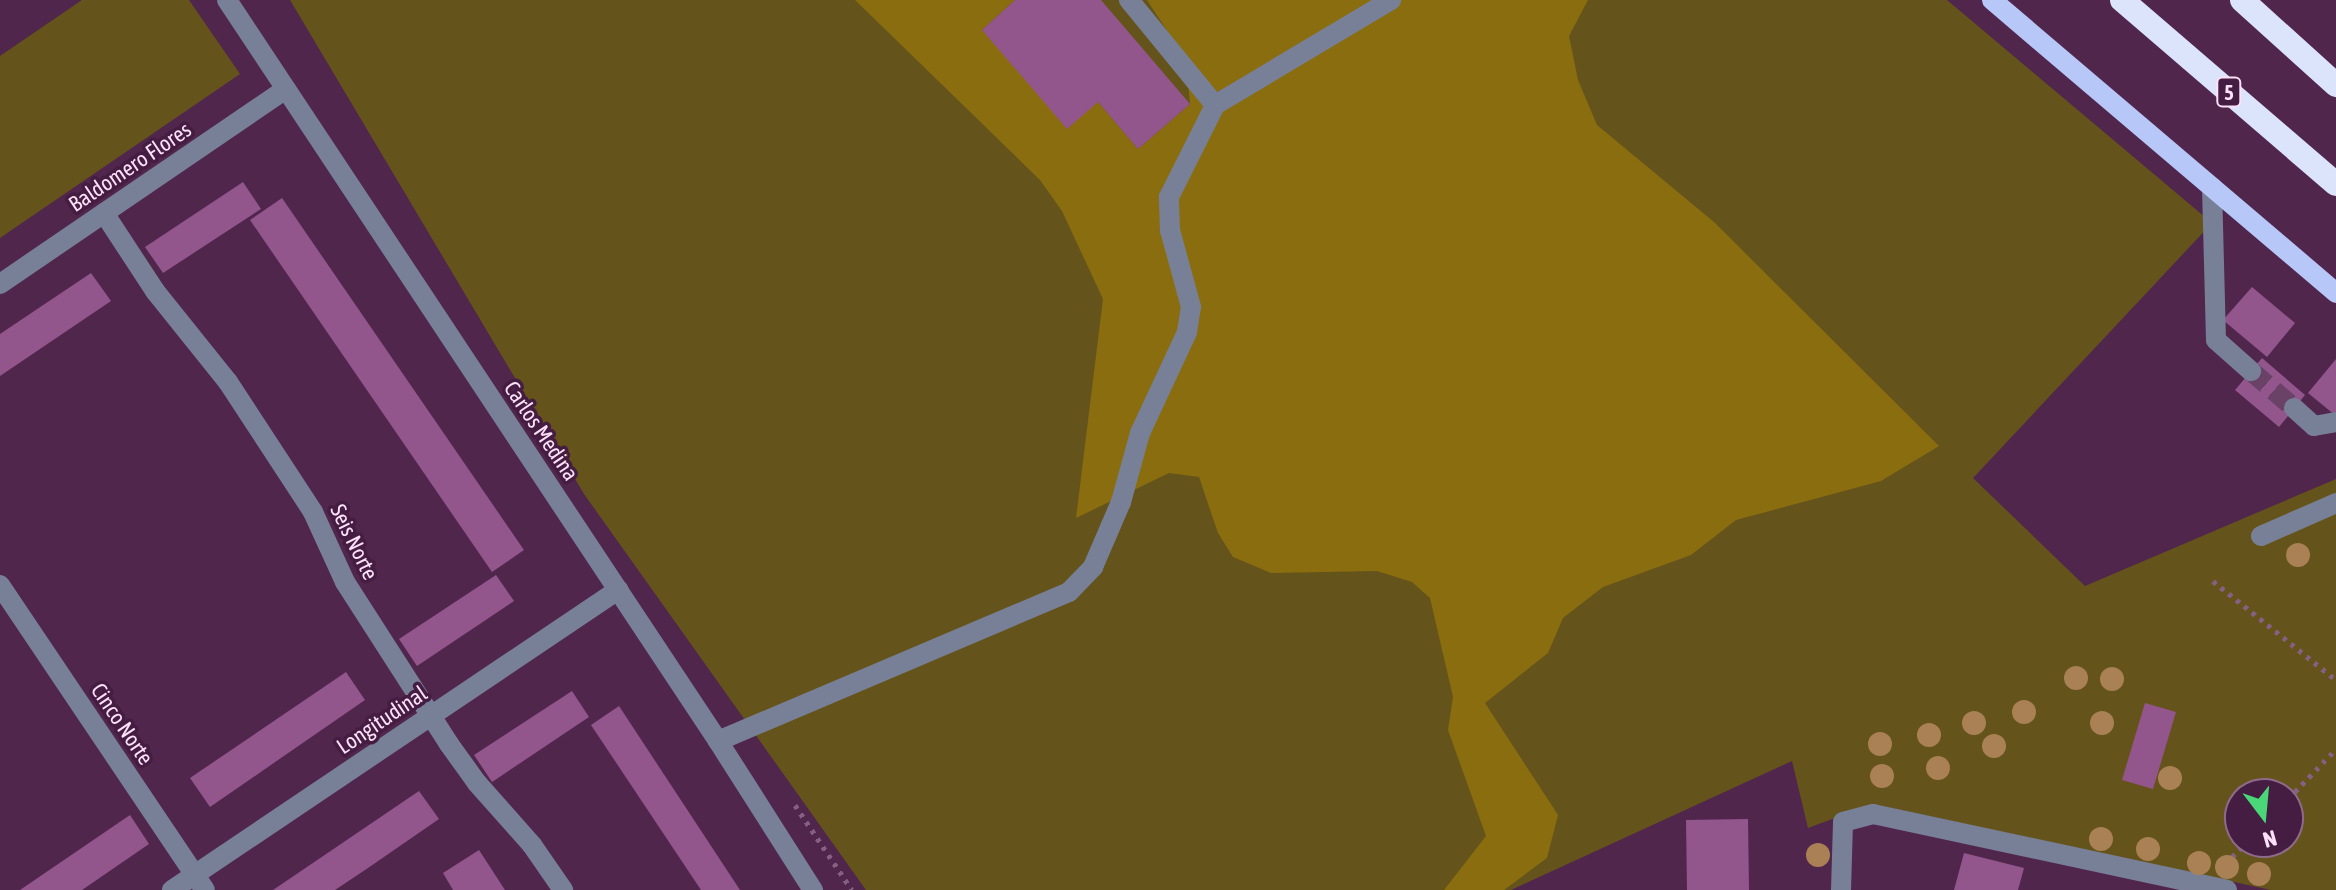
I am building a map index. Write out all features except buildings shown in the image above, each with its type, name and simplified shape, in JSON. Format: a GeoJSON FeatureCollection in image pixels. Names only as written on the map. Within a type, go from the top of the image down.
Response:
{"type":"FeatureCollection","features":[{"type":"Feature","properties":{"kind":"highway","name":"5"},"geometry":{"type":"LineString","coordinates":[[2122,0],[2336,184]]}},
{"type":"Feature","properties":{"kind":"highway"},"geometry":{"type":"LineString","coordinates":[[2242,0],[2336,85]]}},
{"type":"Feature","properties":{"kind":"main road"},"geometry":{"type":"LineString","coordinates":[[1992,0],[2336,293]]}},
{"type":"Feature","properties":{"kind":"street","name":"Carlos Medina"},"geometry":{"type":"LineString","coordinates":[[227,0],[718,741],[813,890]]}},
{"type":"Feature","properties":{"kind":"street"},"geometry":{"type":"LineString","coordinates":[[1129,0],[1215,105]]}},
{"type":"Feature","properties":{"kind":"street"},"geometry":{"type":"LineString","coordinates":[[718,741],[1069,592],[1093,567],[1121,502],[1140,433],[1187,332],[1191,307],[1170,230],[1169,197],[1215,105],[1391,0]]}},
{"type":"Feature","properties":{"kind":"street","name":"Baldomero Flores"},"geometry":{"type":"LineString","coordinates":[[0,284],[286,89]]}},
{"type":"Feature","properties":{"kind":"street"},"geometry":{"type":"LineString","coordinates":[[2212,187],[2216,340],[2251,371]]}},
{"type":"Feature","properties":{"kind":"street","name":"Seis Norte"},"geometry":{"type":"LineString","coordinates":[[104,213],[155,291],[228,382],[313,512],[345,582],[431,716],[477,783],[532,845],[563,890]]}},
{"type":"Feature","properties":{"kind":"street"},"geometry":{"type":"LineString","coordinates":[[2294,408],[2314,426],[2336,422]]}},
{"type":"Feature","properties":{"kind":"street"},"geometry":{"type":"LineString","coordinates":[[2261,536],[2336,503]]}},
{"type":"Feature","properties":{"kind":"street","name":"Cinco Norte"},"geometry":{"type":"LineString","coordinates":[[0,585],[200,882]]}},
{"type":"Feature","properties":{"kind":"street","name":"Longitudinal"},"geometry":{"type":"LineString","coordinates":[[172,890],[200,882],[431,716],[618,590]]}},
{"type":"Feature","properties":{"kind":"street"},"geometry":{"type":"LineString","coordinates":[[1841,890],[1843,822],[1873,814],[2227,890]]}},
{"type":"Feature","properties":{"kind":"path"},"geometry":{"type":"LineString","coordinates":[[2213,581],[2336,680]]}},
{"type":"Feature","properties":{"kind":"path"},"geometry":{"type":"LineString","coordinates":[[2304,782],[2336,749]]}},
{"type":"Feature","properties":{"kind":"shaded area"},"geometry":{"type":"Polygon","coordinates":[[[82,0],[189,0],[240,74],[0,238],[0,56],[82,0]]]}},
{"type":"Feature","properties":{"kind":"shaded area"},"geometry":{"type":"Polygon","coordinates":[[[290,0],[1947,0],[2212,223],[1973,478],[2085,586],[2336,479],[2336,890],[2271,890],[1873,804],[1808,828],[1792,761],[1511,890],[866,890],[584,494],[290,0]]]}},
{"type":"Feature","properties":{"kind":"shaded area"},"geometry":{"type":"Polygon","coordinates":[[[855,0],[1015,0],[982,30],[1098,102],[1138,149],[1190,104],[1186,60],[1147,0],[1588,0],[1569,36],[1578,80],[1597,125],[1714,222],[1939,446],[1881,481],[1736,520],[1691,555],[1603,587],[1563,618],[1548,653],[1485,703],[1558,815],[1547,858],[1504,890],[1444,890],[1486,836],[1448,730],[1453,697],[1430,598],[1412,582],[1377,571],[1271,573],[1233,557],[1218,533],[1199,477],[1169,473],[1076,518],[1103,299],[1062,211],[1040,180],[855,0]]]}},
{"type":"Feature","properties":{"kind":"tunnel"},"geometry":{"type":"LineString","coordinates":[[2251,371],[2294,408]]}}]}
